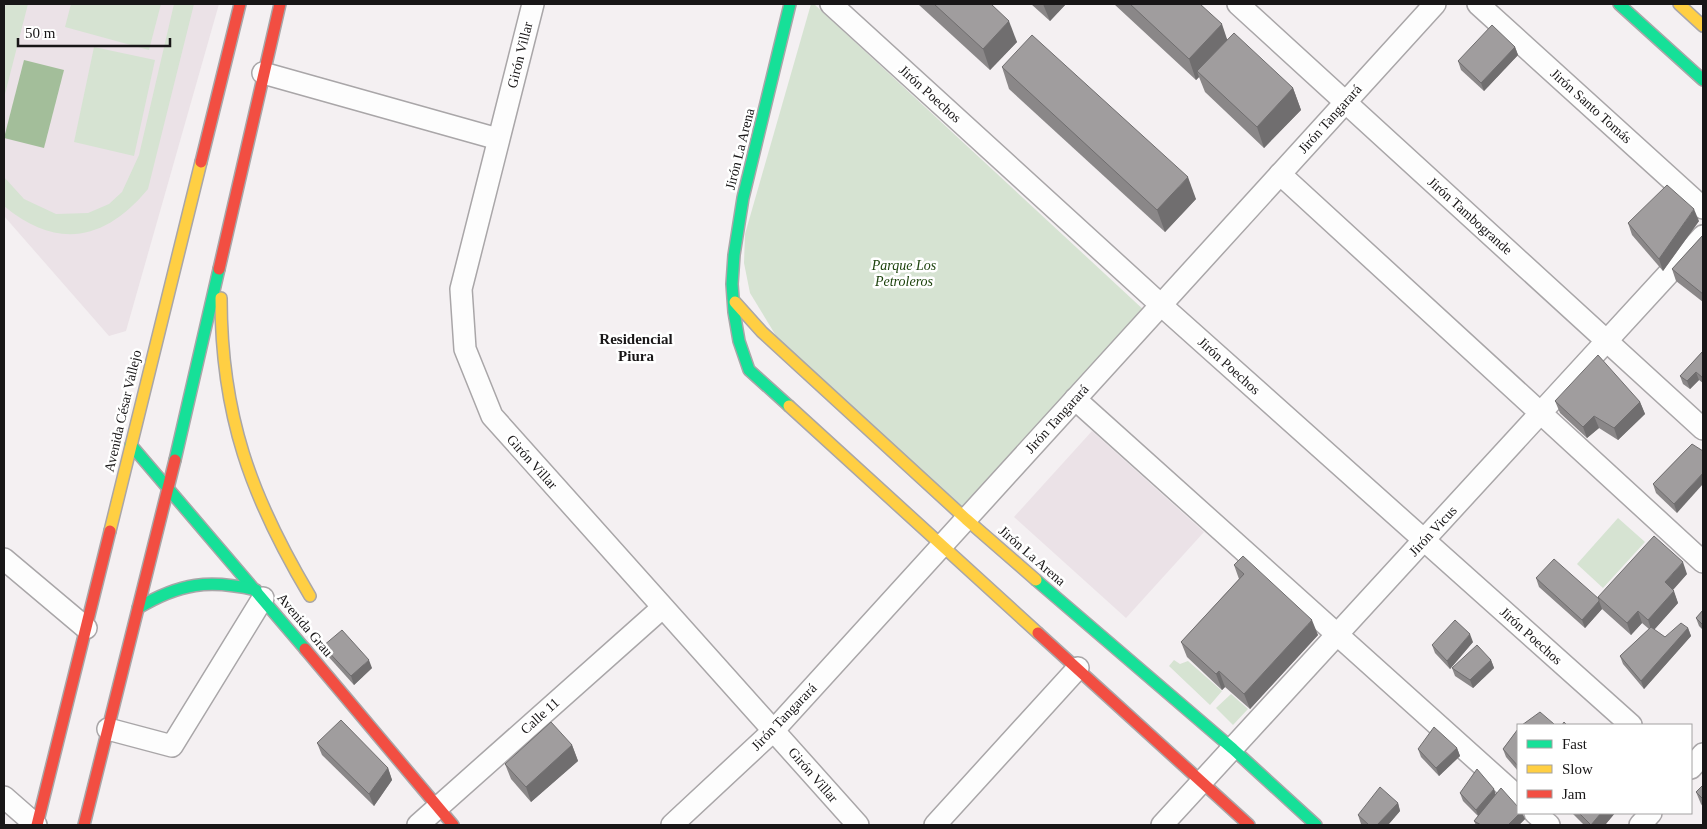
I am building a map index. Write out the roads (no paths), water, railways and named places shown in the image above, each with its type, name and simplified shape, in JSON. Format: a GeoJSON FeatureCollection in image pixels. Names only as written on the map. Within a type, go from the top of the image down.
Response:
{"type":"FeatureCollection","features":[{"type":"Feature","properties":{"kind":"main road","name":"Avenida César Vallejo"},"geometry":{"type":"LineString","coordinates":[[37,825],[240,4]]}},
{"type":"Feature","properties":{"kind":"main road"},"geometry":{"type":"LineString","coordinates":[[84,825],[169,488],[280,4]]}},
{"type":"Feature","properties":{"kind":"main road","name":"Jirón La Arena"},"geometry":{"type":"LineString","coordinates":[[790,4],[737,223],[732,264],[738,344],[749,370],[1249,825]]}},
{"type":"Feature","properties":{"kind":"main road"},"geometry":{"type":"LineString","coordinates":[[1619,4],[1703,80]]}},
{"type":"Feature","properties":{"kind":"main road"},"geometry":{"type":"LineString","coordinates":[[1679,4],[1703,26]]}},
{"type":"Feature","properties":{"kind":"main road"},"geometry":{"type":"LineString","coordinates":[[224,247],[221,308],[225,369],[236,429],[254,487],[279,543],[310,596]]}},
{"type":"Feature","properties":{"kind":"main road","name":"Jirón La Arena"},"geometry":{"type":"LineString","coordinates":[[735,302],[762,332],[966,519],[1233,749],[1316,825]]}},
{"type":"Feature","properties":{"kind":"main road","name":"Avenida Grau"},"geometry":{"type":"LineString","coordinates":[[131,445],[453,825]]}},
{"type":"Feature","properties":{"kind":"main road"},"geometry":{"type":"LineString","coordinates":[[138,608],[159,595],[182,586],[207,582],[232,584],[259,594]]}},
{"type":"Feature","properties":{"kind":"street","name":"Girón Villar"},"geometry":{"type":"LineString","coordinates":[[533,4],[461,288],[466,349],[492,416],[858,825]]}},
{"type":"Feature","properties":{"kind":"street","name":"Jirón Poechos"},"geometry":{"type":"LineString","coordinates":[[831,4],[1161,305],[1630,724]]}},
{"type":"Feature","properties":{"kind":"street","name":"Jirón Tambogrande"},"geometry":{"type":"LineString","coordinates":[[1238,4],[1703,429]]}},
{"type":"Feature","properties":{"kind":"street","name":"Jirón Tangarará"},"geometry":{"type":"LineString","coordinates":[[672,825],[774,730],[1435,4]]}},
{"type":"Feature","properties":{"kind":"street","name":"Jirón Santo Tomás"},"geometry":{"type":"LineString","coordinates":[[1478,4],[1703,208]]}},
{"type":"Feature","properties":{"kind":"street"},"geometry":{"type":"LineString","coordinates":[[263,73],[498,139]]}},
{"type":"Feature","properties":{"kind":"street"},"geometry":{"type":"LineString","coordinates":[[1280,174],[1703,562]]}},
{"type":"Feature","properties":{"kind":"street","name":"Jirón Vicus"},"geometry":{"type":"LineString","coordinates":[[1162,825],[1425,541],[1703,236]]}},
{"type":"Feature","properties":{"kind":"street"},"geometry":{"type":"LineString","coordinates":[[1075,399],[1339,634],[1517,796]]}},
{"type":"Feature","properties":{"kind":"street"},"geometry":{"type":"LineString","coordinates":[[4,559],[86,628]]}},
{"type":"Feature","properties":{"kind":"street"},"geometry":{"type":"LineString","coordinates":[[108,729],[172,746],[259,594]]}},
{"type":"Feature","properties":{"kind":"street","name":"Calle 11"},"geometry":{"type":"LineString","coordinates":[[418,825],[662,608]]}},
{"type":"Feature","properties":{"kind":"street"},"geometry":{"type":"LineString","coordinates":[[935,825],[1078,668]]}},
{"type":"Feature","properties":{"kind":"street"},"geometry":{"type":"LineString","coordinates":[[1692,767],[1703,754]]}},
{"type":"Feature","properties":{"kind":"street"},"geometry":{"type":"LineString","coordinates":[[4,797],[37,825]]}},
{"type":"Feature","properties":{"kind":"street"},"geometry":{"type":"LineString","coordinates":[[1536,814],[1549,825]]}},
{"type":"Feature","properties":{"kind":"street"},"geometry":{"type":"LineString","coordinates":[[1640,825],[1650,814]]}},
{"type":"Feature","properties":{"kind":"district","name":"Residencial Piura"},"geometry":{"type":"Point","coordinates":[636,348]}},
{"type":"Feature","properties":{"kind":"park label","name":"Parque Los Petroleros"},"geometry":{"type":"Point","coordinates":[904,274]}}]}
